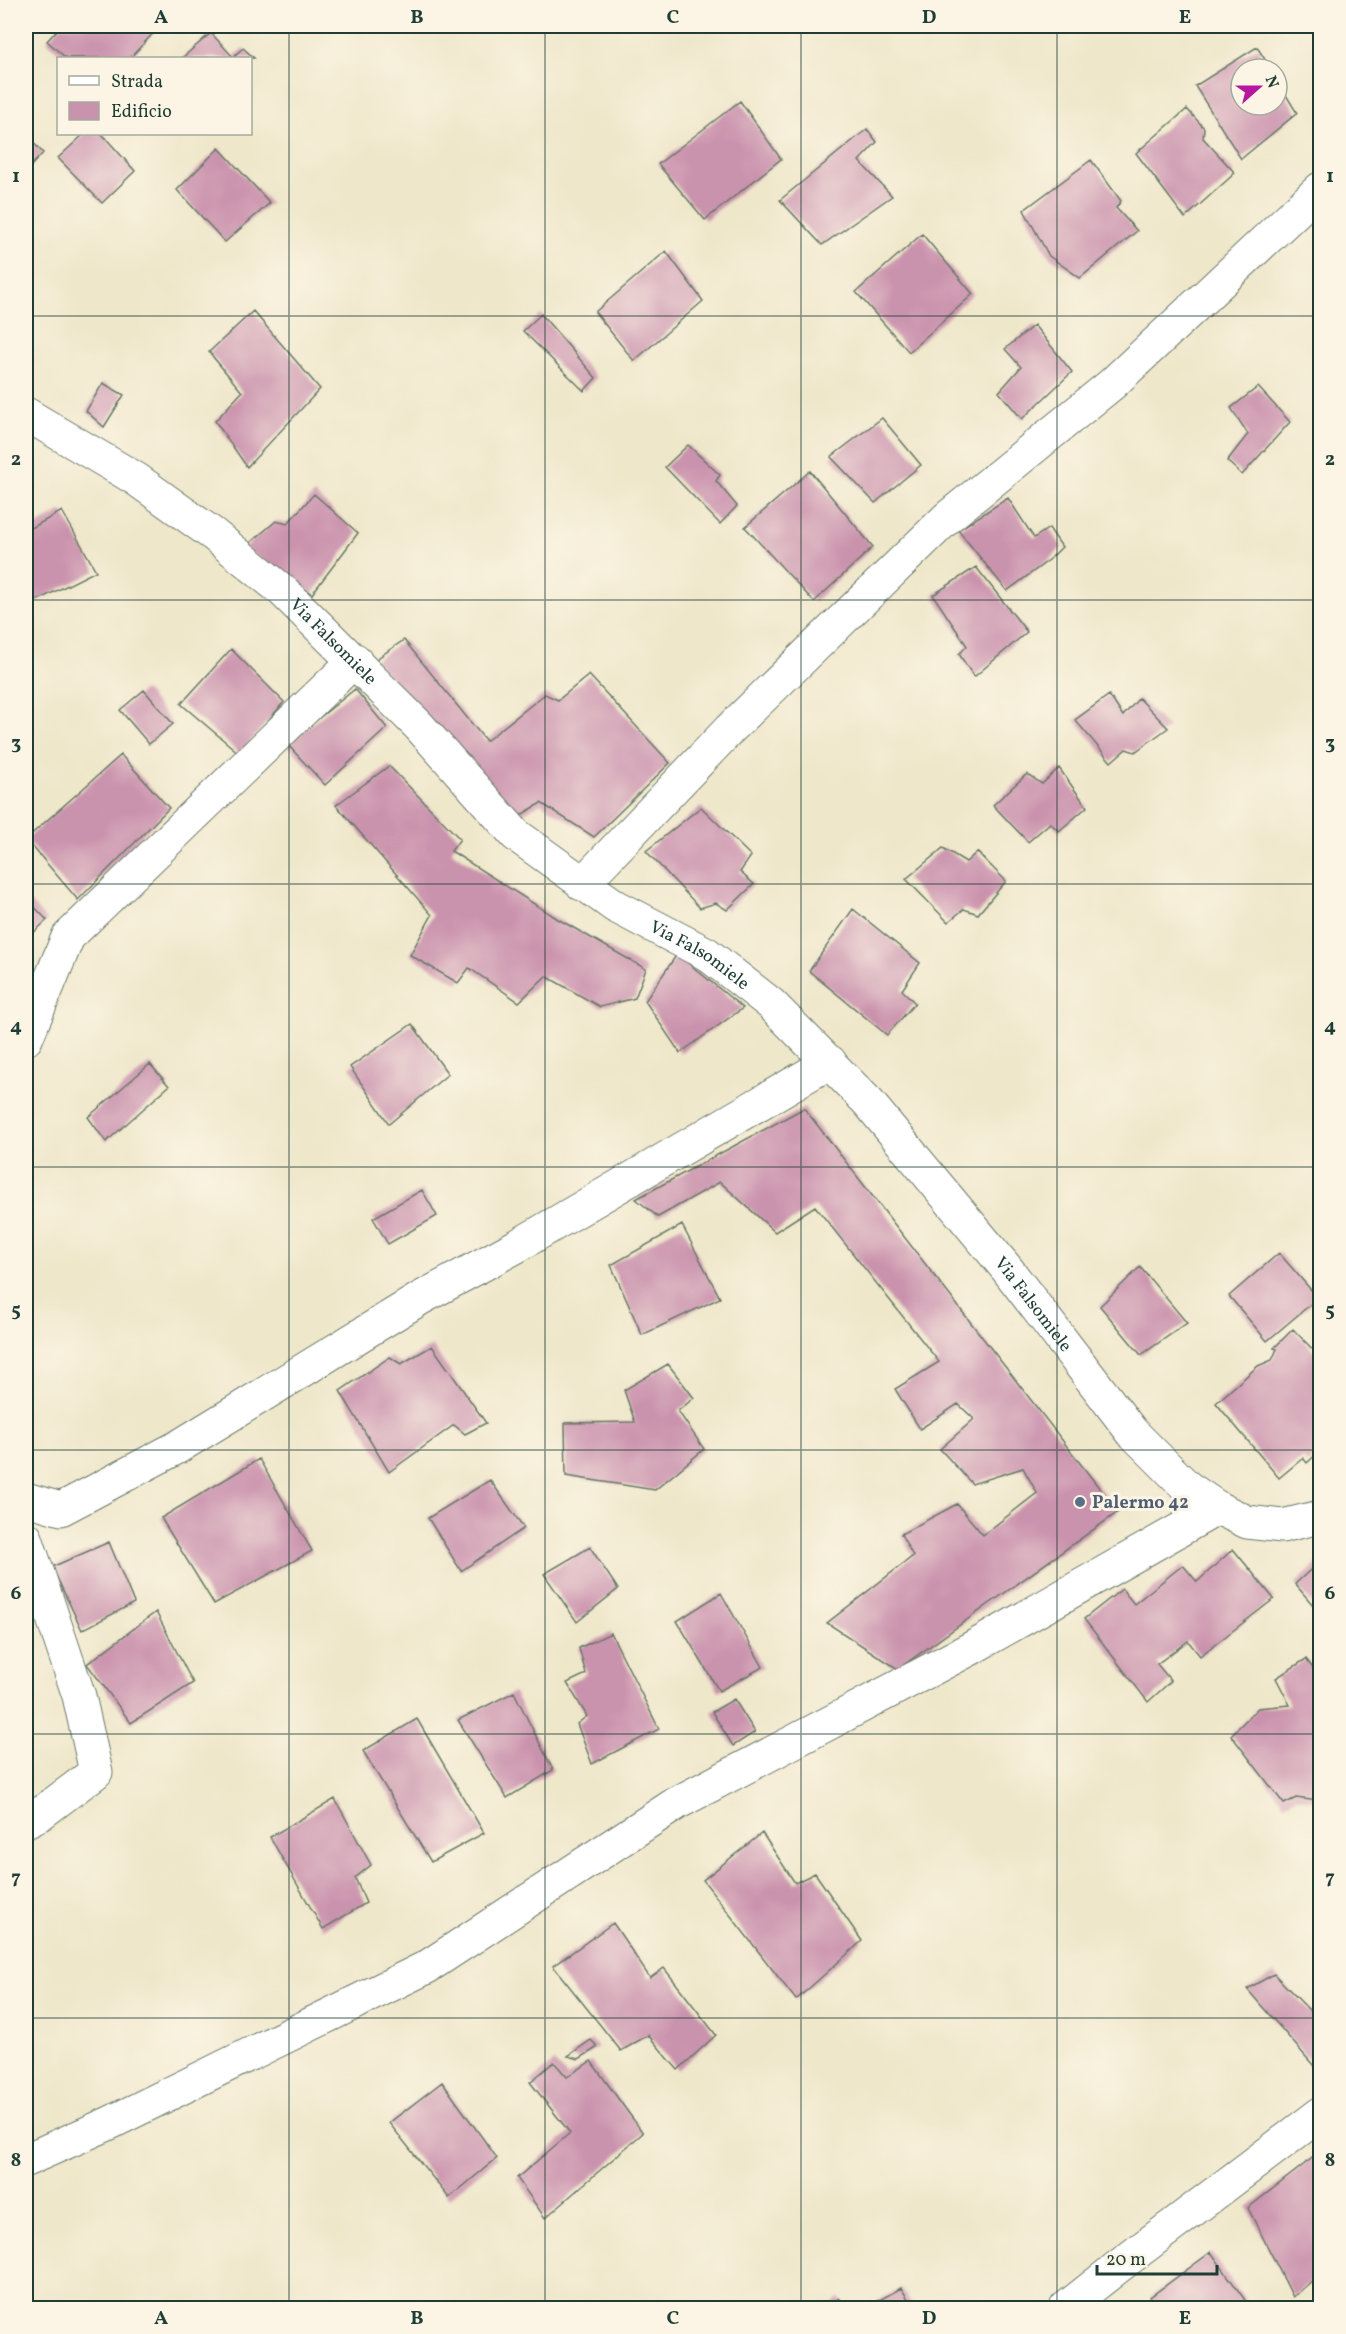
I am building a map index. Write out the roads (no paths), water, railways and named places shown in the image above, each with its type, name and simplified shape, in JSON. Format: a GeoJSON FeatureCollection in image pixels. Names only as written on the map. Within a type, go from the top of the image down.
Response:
{"type":"FeatureCollection","features":[{"type":"Feature","properties":{"kind":"street"},"geometry":{"type":"LineString","coordinates":[[582,884],[730,729],[948,517],[1112,384],[1320,189]]}},
{"type":"Feature","properties":{"kind":"street","name":"Via Falsomiele"},"geometry":{"type":"LineString","coordinates":[[26,414],[136,479],[214,535],[283,591],[356,660],[419,726],[516,835],[615,906],[706,954],[771,1004],[868,1102],[1007,1269],[1132,1432],[1187,1487],[1218,1508],[1247,1522],[1282,1526],[1320,1517]]}},
{"type":"Feature","properties":{"kind":"street"},"geometry":{"type":"LineString","coordinates":[[26,1039],[68,937],[356,660]]}},
{"type":"Feature","properties":{"kind":"street"},"geometry":{"type":"LineString","coordinates":[[26,1499],[61,1509],[178,1446],[421,1298],[517,1246],[830,1062]]}},
{"type":"Feature","properties":{"kind":"street"},"geometry":{"type":"LineString","coordinates":[[26,2160],[121,2118],[427,1966],[677,1803],[970,1648],[1218,1508]]}},
{"type":"Feature","properties":{"kind":"street"},"geometry":{"type":"LineString","coordinates":[[26,1538],[79,1696],[96,1772],[40,1814],[26,1821]]}},
{"type":"Feature","properties":{"kind":"street"},"geometry":{"type":"LineString","coordinates":[[1066,2308],[1320,2114]]}},
{"type":"Feature","properties":{"kind":"place","name":"Palermo 42"},"geometry":{"type":"Point","coordinates":[1080,1502]}}]}
